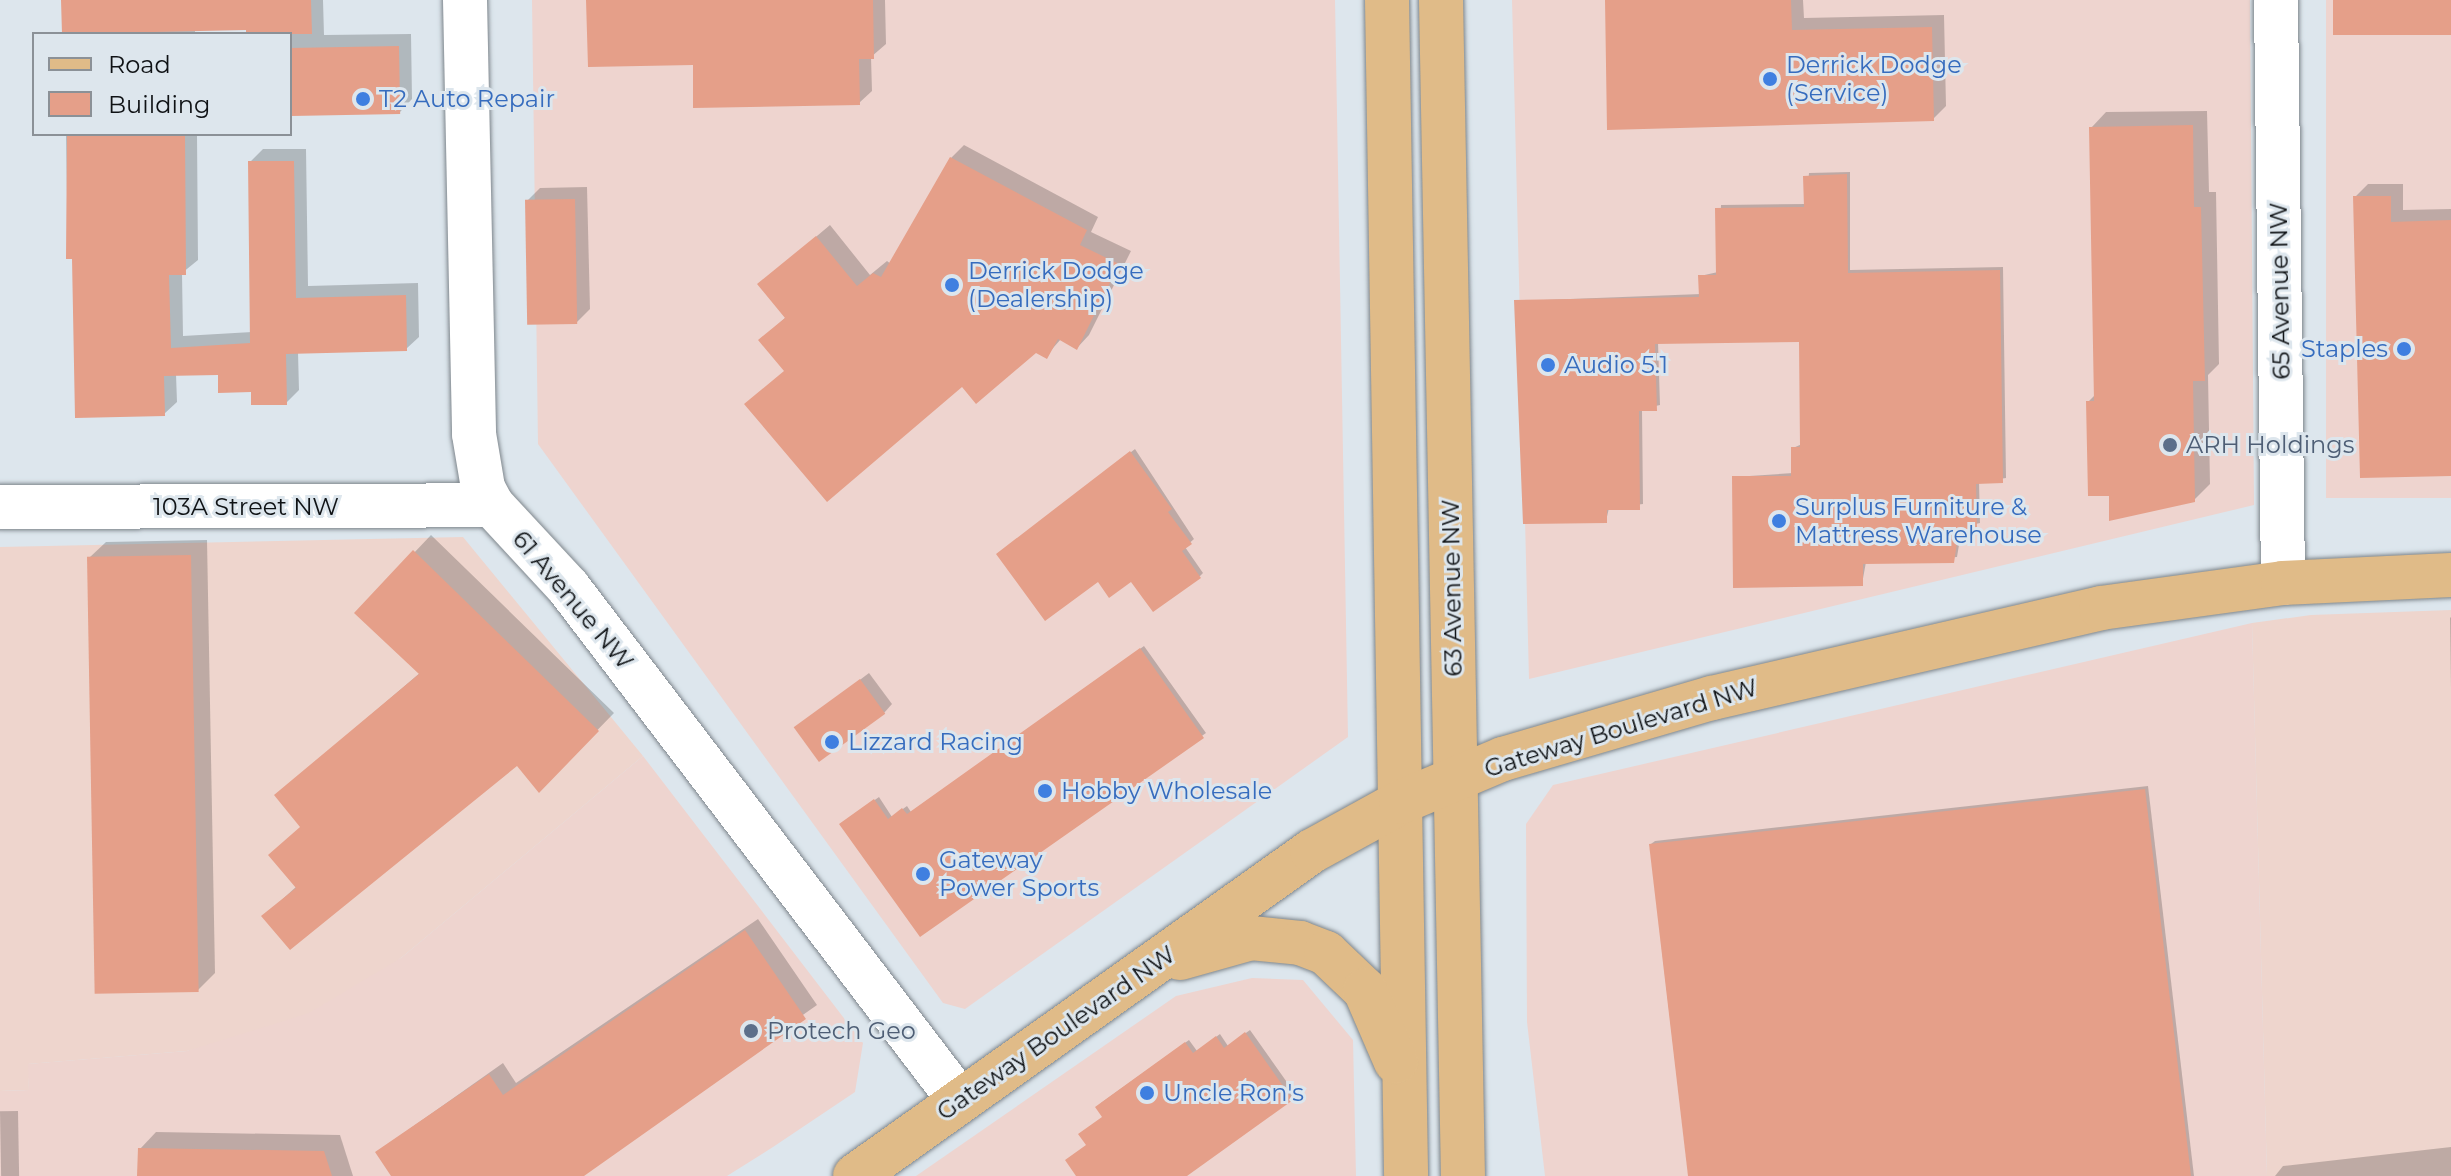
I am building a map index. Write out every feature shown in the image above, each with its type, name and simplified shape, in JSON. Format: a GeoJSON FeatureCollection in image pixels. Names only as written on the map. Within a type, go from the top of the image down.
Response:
{"type":"FeatureCollection","features":[{"type":"Feature","properties":{"kind":"main road"},"geometry":{"type":"LineString","coordinates":[[1387,0],[1406,1176]]}},
{"type":"Feature","properties":{"kind":"main road","name":"63 Avenue NW"},"geometry":{"type":"LineString","coordinates":[[1441,0],[1463,1176]]}},
{"type":"Feature","properties":{"kind":"main road","name":"Gateway Boulevard NW"},"geometry":{"type":"LineString","coordinates":[[855,1176],[1312,851],[1401,802],[1503,759],[1688,704],[1892,653],[2101,608],[2283,583],[2451,575]]}},
{"type":"Feature","properties":{"kind":"main road"},"geometry":{"type":"LineString","coordinates":[[1151,965],[1251,938],[1300,943],[1326,953],[1365,990],[1404,1081]]}},
{"type":"Feature","properties":{"kind":"street","name":"61 Avenue NW"},"geometry":{"type":"LineString","coordinates":[[465,0],[474,434],[478,470],[492,505],[568,587],[960,1101]]}},
{"type":"Feature","properties":{"kind":"street","name":"65 Avenue NW"},"geometry":{"type":"LineString","coordinates":[[2276,0],[2283,583]]}},
{"type":"Feature","properties":{"kind":"street","name":"103A Street NW"},"geometry":{"type":"LineString","coordinates":[[0,507],[492,505]]}},
{"type":"Feature","properties":{"kind":"shaded area"},"geometry":{"type":"Polygon","coordinates":[[[532,0],[1335,0],[1348,737],[965,1009],[943,1003],[538,444],[532,0]]]}},
{"type":"Feature","properties":{"kind":"shaded area"},"geometry":{"type":"Polygon","coordinates":[[[1512,0],[2250,0],[2254,505],[1529,679],[1512,0]]]}},
{"type":"Feature","properties":{"kind":"shaded area"},"geometry":{"type":"Polygon","coordinates":[[[2326,0],[2451,0],[2451,498],[2326,498],[2326,0]]]}},
{"type":"Feature","properties":{"kind":"shaded area"},"geometry":{"type":"Polygon","coordinates":[[[463,537],[643,756],[401,958],[309,1013],[187,1051],[28,1064],[29,1090],[0,1091],[0,547],[463,537]]]}},
{"type":"Feature","properties":{"kind":"shaded area"},"geometry":{"type":"Polygon","coordinates":[[[2451,610],[2451,1176],[2267,1176],[2252,623],[2311,615],[2451,610]]]}},
{"type":"Feature","properties":{"kind":"shaded area"},"geometry":{"type":"Polygon","coordinates":[[[2252,623],[2267,1176],[1545,1176],[1527,1022],[1526,824],[1553,785],[2252,623]]]}},
{"type":"Feature","properties":{"kind":"shaded area"},"geometry":{"type":"Polygon","coordinates":[[[643,756],[863,1043],[855,1092],[773,1147],[727,1176],[0,1176],[0,1091],[29,1090],[27,1064],[187,1051],[401,958],[643,756]]]}},
{"type":"Feature","properties":{"kind":"shaded area"},"geometry":{"type":"Polygon","coordinates":[[[1252,978],[1303,980],[1353,1040],[1356,1176],[916,1176],[1176,996],[1252,978]]]}},
{"type":"Feature","properties":{"kind":"building"},"geometry":{"type":"Polygon","coordinates":[[[61,0],[311,0],[312,34],[246,30],[62,32],[61,0]]]}},
{"type":"Feature","properties":{"kind":"building"},"geometry":{"type":"Polygon","coordinates":[[[586,0],[873,0],[874,59],[859,59],[860,105],[693,108],[693,65],[588,67],[586,0]]]}},
{"type":"Feature","properties":{"kind":"building","name":"Derrick Dodge (Service)"},"geometry":{"type":"Polygon","coordinates":[[[1605,0],[1791,0],[1792,30],[1932,27],[1934,121],[1607,130],[1605,0]]]}},
{"type":"Feature","properties":{"kind":"building"},"geometry":{"type":"Polygon","coordinates":[[[2333,0],[2451,0],[2451,35],[2333,35],[2333,0]]]}},
{"type":"Feature","properties":{"kind":"building"},"geometry":{"type":"Polygon","coordinates":[[[399,46],[400,114],[292,116],[292,48],[399,46]]]}},
{"type":"Feature","properties":{"kind":"building"},"geometry":{"type":"Polygon","coordinates":[[[2193,125],[2194,207],[2201,207],[2205,381],[2193,381],[2195,502],[2109,521],[2109,496],[2088,496],[2086,401],[2094,401],[2089,127],[2193,125]]]}},
{"type":"Feature","properties":{"kind":"building"},"geometry":{"type":"Polygon","coordinates":[[[67,136],[185,136],[186,275],[169,275],[171,348],[250,343],[248,161],[294,161],[296,298],[406,295],[407,351],[286,354],[287,405],[251,405],[251,392],[218,393],[218,375],[164,376],[165,416],[75,418],[72,259],[66,259],[67,136]]]}},
{"type":"Feature","properties":{"kind":"building"},"geometry":{"type":"Polygon","coordinates":[[[950,157],[1087,230],[1080,245],[1119,264],[1077,350],[1058,339],[1047,359],[1036,353],[976,404],[962,387],[827,502],[744,404],[784,371],[758,340],[785,318],[757,284],[816,236],[857,286],[873,273],[881,277],[950,157]]]}},
{"type":"Feature","properties":{"kind":"building"},"geometry":{"type":"Polygon","coordinates":[[[1847,174],[1848,273],[2000,270],[2003,483],[1976,484],[1977,529],[1959,529],[1954,563],[1863,564],[1863,586],[1733,588],[1732,476],[1791,476],[1791,447],[1800,447],[1799,342],[1655,344],[1657,411],[1639,411],[1640,510],[1607,510],[1607,523],[1523,524],[1514,300],[1699,297],[1698,275],[1716,275],[1715,208],[1804,207],[1803,176],[1847,174]]]}},
{"type":"Feature","properties":{"kind":"building","name":"Staples"},"geometry":{"type":"Polygon","coordinates":[[[2353,196],[2391,196],[2391,222],[2451,220],[2451,476],[2360,478],[2353,196]]]}},
{"type":"Feature","properties":{"kind":"building"},"geometry":{"type":"Polygon","coordinates":[[[575,199],[577,324],[527,325],[525,200],[575,199]]]}},
{"type":"Feature","properties":{"kind":"building"},"geometry":{"type":"Polygon","coordinates":[[[1130,451],[1172,509],[1168,512],[1192,544],[1182,551],[1201,578],[1153,612],[1131,582],[1109,598],[1098,582],[1045,621],[996,554],[1130,451]]]}},
{"type":"Feature","properties":{"kind":"building"},"geometry":{"type":"Polygon","coordinates":[[[413,550],[599,731],[539,793],[517,766],[290,950],[261,916],[296,888],[268,855],[300,827],[274,795],[419,674],[354,613],[413,550]]]}},
{"type":"Feature","properties":{"kind":"building"},"geometry":{"type":"Polygon","coordinates":[[[191,555],[199,992],[95,994],[87,557],[191,555]]]}},
{"type":"Feature","properties":{"kind":"building"},"geometry":{"type":"Polygon","coordinates":[[[1140,648],[1204,738],[920,937],[839,824],[874,799],[888,819],[902,808],[907,814],[1140,648]]]}},
{"type":"Feature","properties":{"kind":"building"},"geometry":{"type":"Polygon","coordinates":[[[860,679],[885,714],[819,762],[794,727],[860,679]]]}},
{"type":"Feature","properties":{"kind":"building"},"geometry":{"type":"Polygon","coordinates":[[[2145,789],[2191,1176],[1688,1176],[1649,844],[2145,789]]]}},
{"type":"Feature","properties":{"kind":"building"},"geometry":{"type":"Polygon","coordinates":[[[745,930],[806,1019],[584,1176],[391,1176],[375,1152],[489,1074],[503,1095],[745,930]]]}},
{"type":"Feature","properties":{"kind":"building"},"geometry":{"type":"Polygon","coordinates":[[[1245,1032],[1293,1100],[1187,1176],[1076,1176],[1065,1160],[1086,1145],[1078,1134],[1102,1117],[1095,1107],[1185,1042],[1193,1053],[1216,1036],[1224,1048],[1245,1032]]]}},
{"type":"Feature","properties":{"kind":"building"},"geometry":{"type":"Polygon","coordinates":[[[138,1148],[324,1151],[332,1176],[137,1176],[138,1148]]]}},
{"type":"Feature","properties":{"kind":"place","name":"Derrick Dodge (Service)"},"geometry":{"type":"Point","coordinates":[1770,79]}},
{"type":"Feature","properties":{"kind":"place","name":"T2 Auto Repair"},"geometry":{"type":"Point","coordinates":[363,99]}},
{"type":"Feature","properties":{"kind":"place","name":"Derrick Dodge (Dealership)"},"geometry":{"type":"Point","coordinates":[952,285]}},
{"type":"Feature","properties":{"kind":"place","name":"Staples"},"geometry":{"type":"Point","coordinates":[2404,349]}},
{"type":"Feature","properties":{"kind":"place","name":"Audio 5.1"},"geometry":{"type":"Point","coordinates":[1548,365]}},
{"type":"Feature","properties":{"kind":"place","name":"ARH Holdings"},"geometry":{"type":"Point","coordinates":[2170,445]}},
{"type":"Feature","properties":{"kind":"place","name":"Surplus Furniture & Mattress Warehouse"},"geometry":{"type":"Point","coordinates":[1779,521]}},
{"type":"Feature","properties":{"kind":"place","name":"Lizzard Racing"},"geometry":{"type":"Point","coordinates":[832,742]}},
{"type":"Feature","properties":{"kind":"place","name":"Hobby Wholesale"},"geometry":{"type":"Point","coordinates":[1045,791]}},
{"type":"Feature","properties":{"kind":"place","name":"Gateway Power Sports"},"geometry":{"type":"Point","coordinates":[923,874]}},
{"type":"Feature","properties":{"kind":"place","name":"Protech Geo"},"geometry":{"type":"Point","coordinates":[751,1031]}},
{"type":"Feature","properties":{"kind":"place","name":"Uncle Ron's"},"geometry":{"type":"Point","coordinates":[1147,1093]}}]}
